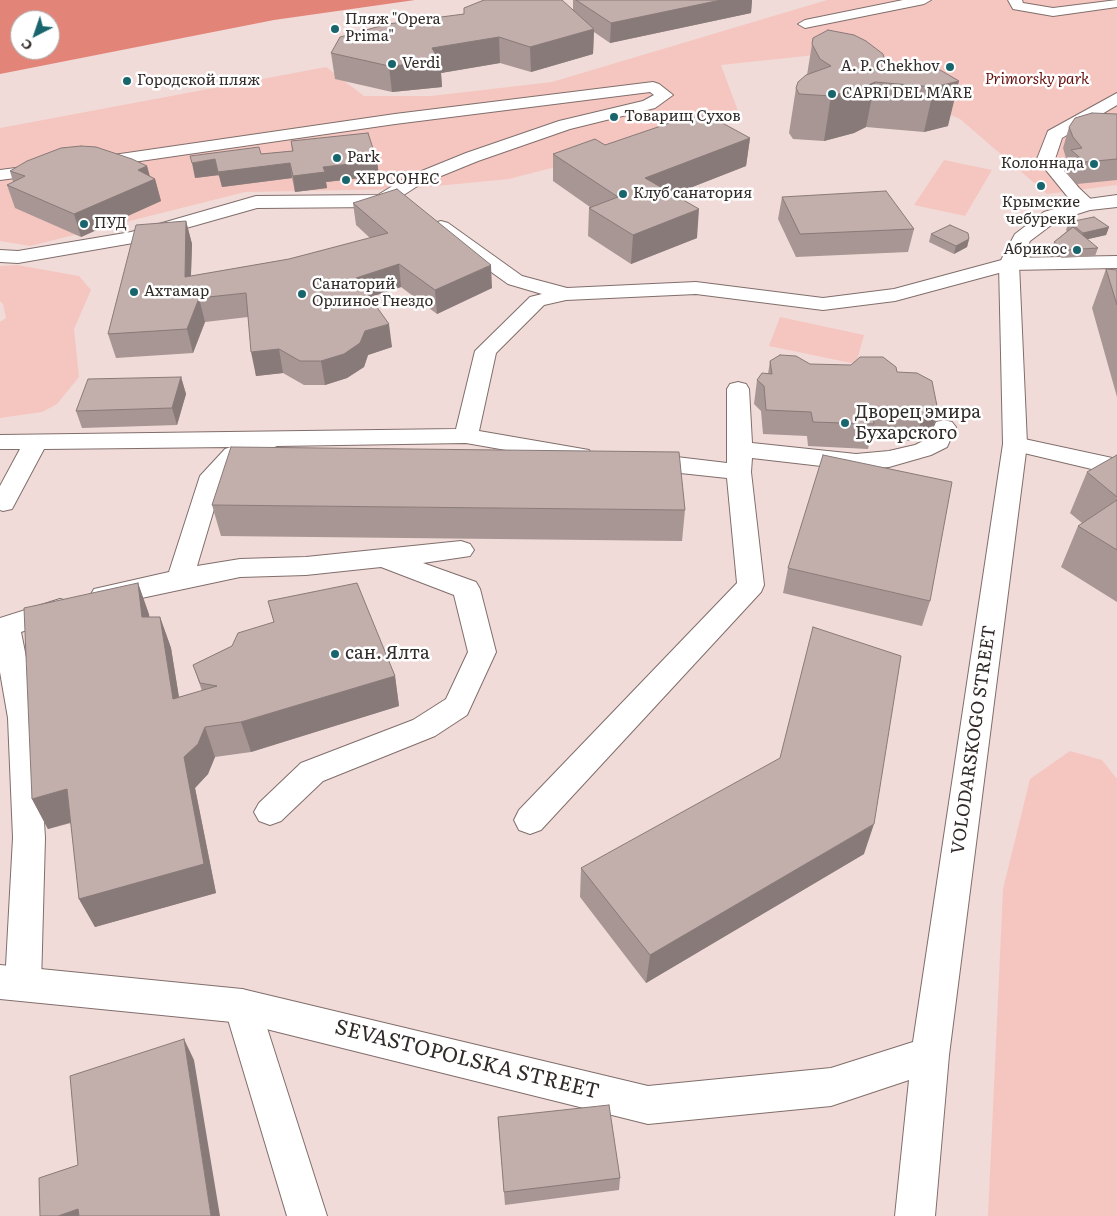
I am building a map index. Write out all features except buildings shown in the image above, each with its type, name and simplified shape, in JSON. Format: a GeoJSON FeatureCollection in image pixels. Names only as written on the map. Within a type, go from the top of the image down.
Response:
{"type":"FeatureCollection","features":[{"type":"Feature","properties":{"kind":"street"},"geometry":{"type":"LineString","coordinates":[[805,24],[924,0]]}},
{"type":"Feature","properties":{"kind":"street"},"geometry":{"type":"LineString","coordinates":[[1015,0],[1018,6],[1053,12],[1117,3]]}},
{"type":"Feature","properties":{"kind":"street"},"geometry":{"type":"LineString","coordinates":[[0,175],[379,123],[395,118],[653,88],[665,95],[649,105],[565,125],[472,157],[413,181],[382,201]]}},
{"type":"Feature","properties":{"kind":"street"},"geometry":{"type":"LineString","coordinates":[[1088,205],[1073,192],[1046,159],[1054,135],[1117,98]]}},
{"type":"Feature","properties":{"kind":"street"},"geometry":{"type":"LineString","coordinates":[[0,256],[18,257],[134,237],[256,202],[382,201],[436,224],[515,280],[566,294]]}},
{"type":"Feature","properties":{"kind":"street"},"geometry":{"type":"LineString","coordinates":[[1009,264],[1022,238],[1051,216],[1088,205],[1117,201]]}},
{"type":"Feature","properties":{"kind":"street"},"geometry":{"type":"LineString","coordinates":[[466,436],[486,351],[537,301],[566,294],[696,288],[823,304],[895,295],[1009,264],[1117,262]]}},
{"type":"Feature","properties":{"kind":"street","name":"VOLODARSKOGO STREET"},"geometry":{"type":"LineString","coordinates":[[915,1216],[930,1054],[1015,444],[1009,264]]}},
{"type":"Feature","properties":{"kind":"street"},"geometry":{"type":"LineString","coordinates":[[530,820],[751,585],[740,460],[738,389]]}},
{"type":"Feature","properties":{"kind":"street"},"geometry":{"type":"LineString","coordinates":[[0,442],[466,436],[558,453],[612,458],[856,462],[889,459],[923,450],[939,442],[944,427]]}},
{"type":"Feature","properties":{"kind":"street"},"geometry":{"type":"LineString","coordinates":[[180,578],[212,476],[234,454],[279,437]]}},
{"type":"Feature","properties":{"kind":"street"},"geometry":{"type":"LineString","coordinates":[[1,505],[36,442]]}},
{"type":"Feature","properties":{"kind":"street"},"geometry":{"type":"LineString","coordinates":[[1015,444],[1117,467]]}},
{"type":"Feature","properties":{"kind":"street"},"geometry":{"type":"LineString","coordinates":[[12,983],[29,838],[23,718],[6,626],[107,595],[180,578],[240,568],[306,566],[461,550]]}},
{"type":"Feature","properties":{"kind":"street"},"geometry":{"type":"LineString","coordinates":[[270,812],[312,772],[424,728],[457,707],[461,699],[482,652],[466,589],[385,559]]}},
{"type":"Feature","properties":{"kind":"street","name":"SEVASTOPOLSKA STREET"},"geometry":{"type":"LineString","coordinates":[[12,983],[242,1006],[648,1104],[831,1087],[930,1054]]}},
{"type":"Feature","properties":{"kind":"street"},"geometry":{"type":"LineString","coordinates":[[242,1006],[307,1216]]}},
{"type":"Feature","properties":{"kind":"green space","name":"Primorsky park"},"geometry":{"type":"Polygon","coordinates":[[[827,0],[1117,0],[1117,185],[1047,194],[960,119],[815,55],[721,65],[741,119],[509,179],[406,189],[245,192],[30,246],[0,241],[0,128],[326,67],[364,96],[431,96],[552,82],[827,0]]]}},
{"type":"Feature","properties":{"kind":"green space"},"geometry":{"type":"Polygon","coordinates":[[[944,160],[992,170],[965,216],[914,205],[944,160]]]}},
{"type":"Feature","properties":{"kind":"green space"},"geometry":{"type":"Polygon","coordinates":[[[17,265],[79,276],[91,290],[74,329],[79,377],[57,404],[42,412],[0,418],[0,322],[6,318],[3,304],[0,301],[0,266],[17,265]]]}},
{"type":"Feature","properties":{"kind":"green space"},"geometry":{"type":"Polygon","coordinates":[[[780,317],[864,335],[856,364],[769,346],[780,317]]]}},
{"type":"Feature","properties":{"kind":"green space"},"geometry":{"type":"Polygon","coordinates":[[[1070,751],[1102,760],[1117,779],[1117,1216],[988,1216],[1003,889],[1030,779],[1070,751]]]}},
{"type":"Feature","properties":{"kind":"shaded area"},"geometry":{"type":"Polygon","coordinates":[[[0,0],[415,0],[274,20],[0,74],[0,0]]]}},
{"type":"Feature","properties":{"kind":"place","name":"Пляж \"Opera Prima\""},"geometry":{"type":"Point","coordinates":[335,29]}},
{"type":"Feature","properties":{"kind":"place","name":"Verdi"},"geometry":{"type":"Point","coordinates":[392,64]}},
{"type":"Feature","properties":{"kind":"place","name":"A. P. Chekhov"},"geometry":{"type":"Point","coordinates":[950,67]}},
{"type":"Feature","properties":{"kind":"place","name":"Городской пляж"},"geometry":{"type":"Point","coordinates":[127,81]}},
{"type":"Feature","properties":{"kind":"place","name":"CAPRI DEL MARE"},"geometry":{"type":"Point","coordinates":[832,94]}},
{"type":"Feature","properties":{"kind":"place","name":"Товарищ Сухов"},"geometry":{"type":"Point","coordinates":[614,117]}},
{"type":"Feature","properties":{"kind":"place","name":"Park"},"geometry":{"type":"Point","coordinates":[337,158]}},
{"type":"Feature","properties":{"kind":"place","name":"Колоннада"},"geometry":{"type":"Point","coordinates":[1094,164]}},
{"type":"Feature","properties":{"kind":"place","name":"ХЕРСОНЕС"},"geometry":{"type":"Point","coordinates":[346,180]}},
{"type":"Feature","properties":{"kind":"place","name":"Крымские чебуреки"},"geometry":{"type":"Point","coordinates":[1041,186]}},
{"type":"Feature","properties":{"kind":"place","name":"Клуб санатория"},"geometry":{"type":"Point","coordinates":[623,194]}},
{"type":"Feature","properties":{"kind":"place","name":"ПУД"},"geometry":{"type":"Point","coordinates":[84,224]}},
{"type":"Feature","properties":{"kind":"place","name":"Абрикос"},"geometry":{"type":"Point","coordinates":[1077,250]}},
{"type":"Feature","properties":{"kind":"place","name":"Ахтамар"},"geometry":{"type":"Point","coordinates":[134,292]}},
{"type":"Feature","properties":{"kind":"place","name":"Санаторий Орлиное Гнездо"},"geometry":{"type":"Point","coordinates":[302,294]}},
{"type":"Feature","properties":{"kind":"place","name":"Дворец эмира Бухарского"},"geometry":{"type":"Point","coordinates":[845,423]}},
{"type":"Feature","properties":{"kind":"place","name":"сан. Ялта"},"geometry":{"type":"Point","coordinates":[335,654]}}]}
